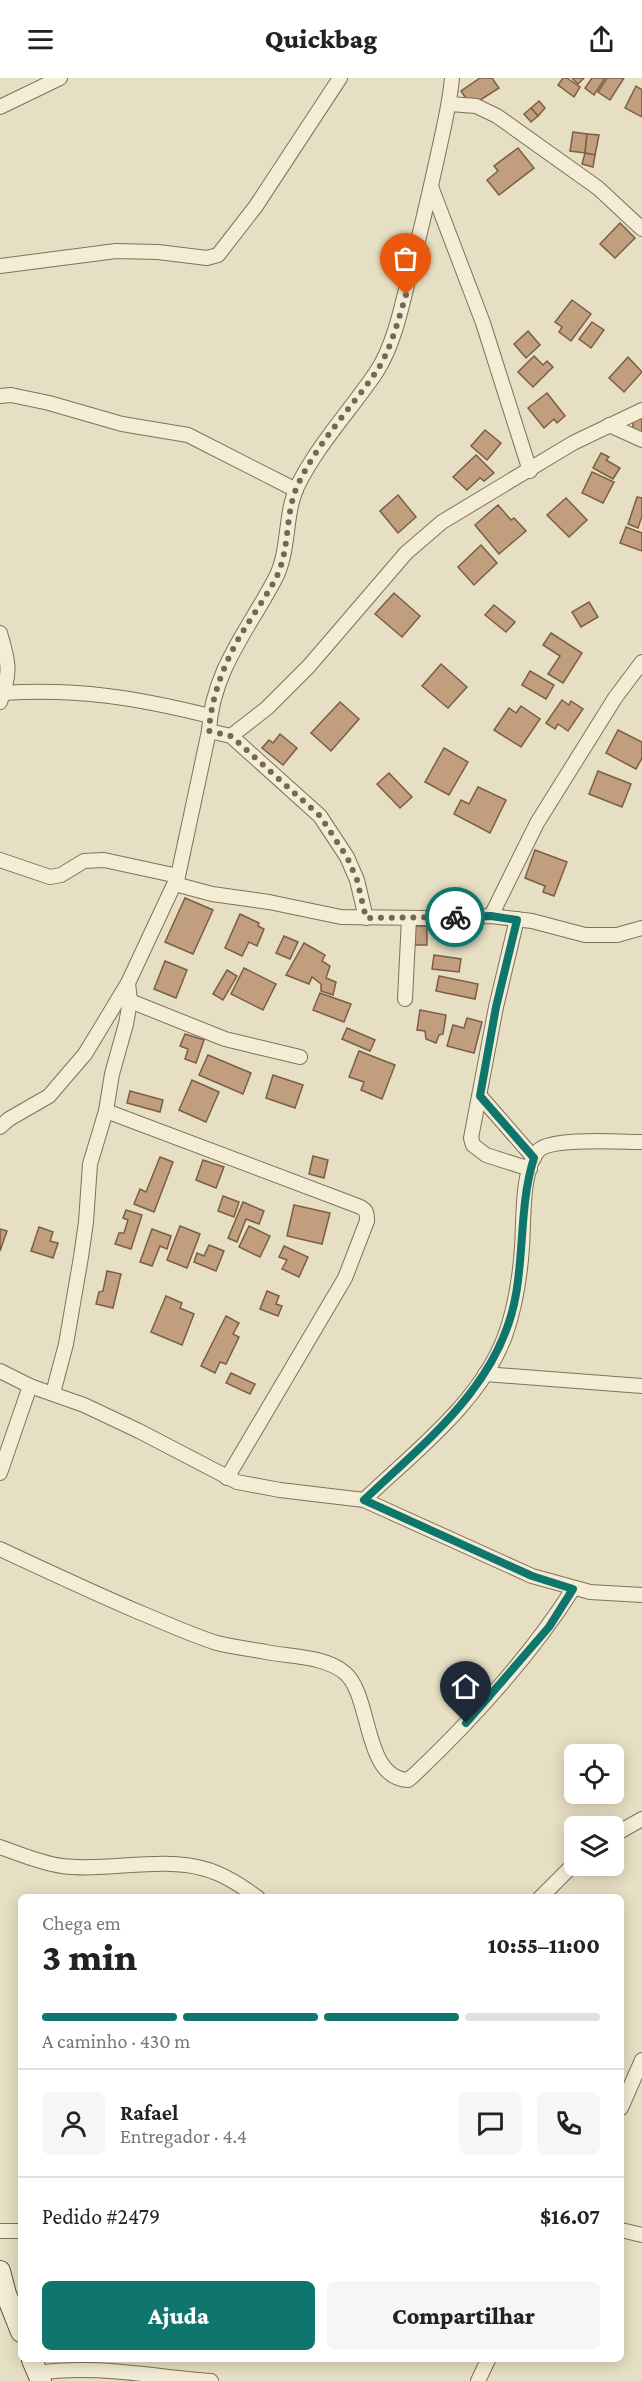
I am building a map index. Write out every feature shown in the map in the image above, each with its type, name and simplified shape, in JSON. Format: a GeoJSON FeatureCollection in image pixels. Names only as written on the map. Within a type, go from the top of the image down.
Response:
{"type":"FeatureCollection","features":[{"type":"Feature","properties":{"kind":"street"},"geometry":{"type":"LineString","coordinates":[[0,106],[60,78]]}},
{"type":"Feature","properties":{"kind":"street"},"geometry":{"type":"LineString","coordinates":[[0,266],[116,251],[188,254],[207,258],[218,255],[256,206],[340,78]]}},
{"type":"Feature","properties":{"kind":"street"},"geometry":{"type":"LineString","coordinates":[[0,1127],[9,1119],[49,1096],[85,1054],[128,983],[177,880],[209,731],[210,716],[220,681],[234,650],[276,578],[283,559],[289,516],[296,490],[331,432],[378,370],[393,333],[406,295],[432,189],[450,104],[452,78]]}},
{"type":"Feature","properties":{"kind":"street"},"geometry":{"type":"LineString","coordinates":[[450,104],[476,106],[496,116],[598,188],[642,229]]}},
{"type":"Feature","properties":{"kind":"street"},"geometry":{"type":"LineString","coordinates":[[432,189],[483,323],[530,471]]}},
{"type":"Feature","properties":{"kind":"street"},"geometry":{"type":"LineString","coordinates":[[0,396],[11,395],[49,403],[122,424],[188,435],[296,490]]}},
{"type":"Feature","properties":{"kind":"street"},"geometry":{"type":"LineString","coordinates":[[231,736],[267,708],[309,666],[406,553],[442,522],[573,443],[642,410]]}},
{"type":"Feature","properties":{"kind":"street"},"geometry":{"type":"LineString","coordinates":[[609,425],[642,440]]}},
{"type":"Feature","properties":{"kind":"street"},"geometry":{"type":"LineString","coordinates":[[0,633],[7,654],[9,677],[2,698],[45,690],[92,693],[156,703],[210,716]]}},
{"type":"Feature","properties":{"kind":"street"},"geometry":{"type":"LineString","coordinates":[[491,916],[537,823],[615,698],[642,662]]}},
{"type":"Feature","properties":{"kind":"street"},"geometry":{"type":"LineString","coordinates":[[209,731],[231,736],[320,816],[347,857],[357,880],[366,918]]}},
{"type":"Feature","properties":{"kind":"street"},"geometry":{"type":"LineString","coordinates":[[0,860],[50,877],[62,875],[84,861],[104,860],[177,880],[212,894],[269,902],[341,917],[491,916],[532,921],[585,935],[617,935],[642,928]]}},
{"type":"Feature","properties":{"kind":"street"},"geometry":{"type":"LineString","coordinates":[[405,999],[409,918]]}},
{"type":"Feature","properties":{"kind":"street"},"geometry":{"type":"LineString","coordinates":[[517,920],[496,1007],[471,1138],[473,1145],[486,1155],[532,1163]]}},
{"type":"Feature","properties":{"kind":"street"},"geometry":{"type":"LineString","coordinates":[[53,1393],[66,1344],[81,1257],[90,1164],[106,1111],[112,1074],[126,1024],[130,1001],[128,983]]}},
{"type":"Feature","properties":{"kind":"street"},"geometry":{"type":"LineString","coordinates":[[130,1001],[225,1039],[300,1057]]}},
{"type":"Feature","properties":{"kind":"street"},"geometry":{"type":"LineString","coordinates":[[106,1018],[126,1024]]}},
{"type":"Feature","properties":{"kind":"street"},"geometry":{"type":"LineString","coordinates":[[480,1096],[532,1163]]}},
{"type":"Feature","properties":{"kind":"street"},"geometry":{"type":"LineString","coordinates":[[106,1111],[364,1208],[367,1212],[367,1221],[345,1278],[227,1478]]}},
{"type":"Feature","properties":{"kind":"street"},"geometry":{"type":"LineString","coordinates":[[364,1500],[415,1454],[455,1413],[485,1374],[505,1337],[516,1296],[527,1187],[532,1163],[540,1149],[549,1144],[581,1141],[642,1142]]}},
{"type":"Feature","properties":{"kind":"street"},"geometry":{"type":"LineString","coordinates":[[0,1371],[30,1386],[53,1393],[139,1431],[237,1482],[280,1490],[364,1500],[532,1576],[573,1589],[642,1595]]}},
{"type":"Feature","properties":{"kind":"street"},"geometry":{"type":"LineString","coordinates":[[485,1374],[642,1386]]}},
{"type":"Feature","properties":{"kind":"street"},"geometry":{"type":"LineString","coordinates":[[0,1473],[30,1386]]}},
{"type":"Feature","properties":{"kind":"street"},"geometry":{"type":"LineString","coordinates":[[0,1549],[192,1634],[219,1643],[333,1665],[353,1682],[375,1751],[385,1768],[397,1780],[408,1780],[414,1775],[481,1708],[549,1627],[573,1589]]}},
{"type":"Feature","properties":{"kind":"street"},"geometry":{"type":"LineString","coordinates":[[624,1829],[642,1819]]}},
{"type":"Feature","properties":{"kind":"street"},"geometry":{"type":"LineString","coordinates":[[0,1847],[43,1863],[63,1866],[179,1864],[205,1869],[238,1883],[253,1894]]}},
{"type":"Feature","properties":{"kind":"street"},"geometry":{"type":"LineString","coordinates":[[544,1894],[564,1874]]}},
{"type":"Feature","properties":{"kind":"street"},"geometry":{"type":"LineString","coordinates":[[624,2101],[642,2060]]}},
{"type":"Feature","properties":{"kind":"street"},"geometry":{"type":"LineString","coordinates":[[0,2231],[18,2231]]}},
{"type":"Feature","properties":{"kind":"street"},"geometry":{"type":"LineString","coordinates":[[624,2231],[642,2235]]}},
{"type":"Feature","properties":{"kind":"street"},"geometry":{"type":"LineString","coordinates":[[0,2271],[18,2324]]}},
{"type":"Feature","properties":{"kind":"street"},"geometry":{"type":"LineString","coordinates":[[478,2381],[487,2362]]}},
{"type":"Feature","properties":{"kind":"street"},"geometry":{"type":"LineString","coordinates":[[37,2371],[61,2369],[108,2371],[211,2381]]}},
{"type":"Feature","properties":{"kind":"building"},"geometry":{"type":"Polygon","coordinates":[[[480,78],[492,78],[499,88],[471,106],[461,91],[480,78]]]}},
{"type":"Feature","properties":{"kind":"building"},"geometry":{"type":"Polygon","coordinates":[[[563,78],[567,78],[580,87],[574,97],[558,85],[563,78]]]}},
{"type":"Feature","properties":{"kind":"building"},"geometry":{"type":"Polygon","coordinates":[[[572,78],[584,78],[578,84],[572,78]]]}},
{"type":"Feature","properties":{"kind":"building"},"geometry":{"type":"Polygon","coordinates":[[[592,78],[605,78],[594,95],[585,88],[592,78]]]}},
{"type":"Feature","properties":{"kind":"building"},"geometry":{"type":"Polygon","coordinates":[[[607,78],[624,78],[610,100],[598,92],[607,78]]]}},
{"type":"Feature","properties":{"kind":"building"},"geometry":{"type":"Polygon","coordinates":[[[636,86],[642,90],[642,117],[625,108],[636,86]]]}},
{"type":"Feature","properties":{"kind":"building"},"geometry":{"type":"Polygon","coordinates":[[[539,101],[545,108],[538,116],[531,108],[539,101]]]}},
{"type":"Feature","properties":{"kind":"building"},"geometry":{"type":"Polygon","coordinates":[[[531,108],[538,116],[531,122],[524,114],[531,108]]]}},
{"type":"Feature","properties":{"kind":"building"},"geometry":{"type":"Polygon","coordinates":[[[573,132],[587,134],[585,153],[570,151],[573,132]]]}},
{"type":"Feature","properties":{"kind":"building"},"geometry":{"type":"Polygon","coordinates":[[[587,134],[599,135],[595,155],[585,153],[587,134]]]}},
{"type":"Feature","properties":{"kind":"building"},"geometry":{"type":"Polygon","coordinates":[[[518,148],[534,168],[499,195],[487,180],[498,171],[494,166],[518,148]]]}},
{"type":"Feature","properties":{"kind":"building"},"geometry":{"type":"Polygon","coordinates":[[[585,153],[595,155],[593,167],[582,164],[585,153]]]}},
{"type":"Feature","properties":{"kind":"building"},"geometry":{"type":"Polygon","coordinates":[[[620,223],[635,238],[615,258],[600,244],[620,223]]]}},
{"type":"Feature","properties":{"kind":"building"},"geometry":{"type":"Polygon","coordinates":[[[572,300],[591,314],[571,341],[559,332],[562,327],[555,322],[572,300]]]}},
{"type":"Feature","properties":{"kind":"building"},"geometry":{"type":"Polygon","coordinates":[[[592,322],[604,330],[591,348],[579,339],[592,322]]]}},
{"type":"Feature","properties":{"kind":"building"},"geometry":{"type":"Polygon","coordinates":[[[528,331],[540,345],[526,358],[514,344],[528,331]]]}},
{"type":"Feature","properties":{"kind":"building"},"geometry":{"type":"Polygon","coordinates":[[[534,356],[543,365],[547,361],[553,367],[533,387],[518,372],[534,356]]]}},
{"type":"Feature","properties":{"kind":"building"},"geometry":{"type":"Polygon","coordinates":[[[628,357],[642,372],[624,392],[609,378],[628,357]]]}},
{"type":"Feature","properties":{"kind":"building"},"geometry":{"type":"Polygon","coordinates":[[[547,393],[565,416],[557,423],[554,419],[544,428],[528,408],[547,393]]]}},
{"type":"Feature","properties":{"kind":"building"},"geometry":{"type":"Polygon","coordinates":[[[633,415],[642,415],[642,433],[633,433],[633,415]]]}},
{"type":"Feature","properties":{"kind":"building"},"geometry":{"type":"Polygon","coordinates":[[[485,430],[501,443],[487,460],[471,446],[485,430]]]}},
{"type":"Feature","properties":{"kind":"building"},"geometry":{"type":"Polygon","coordinates":[[[601,453],[609,457],[606,460],[620,468],[613,479],[593,468],[601,453]]]}},
{"type":"Feature","properties":{"kind":"building"},"geometry":{"type":"Polygon","coordinates":[[[476,455],[494,473],[484,481],[480,478],[467,490],[453,477],[476,455]]]}},
{"type":"Feature","properties":{"kind":"building"},"geometry":{"type":"Polygon","coordinates":[[[592,472],[614,482],[603,503],[582,493],[592,472]]]}},
{"type":"Feature","properties":{"kind":"building"},"geometry":{"type":"Polygon","coordinates":[[[398,495],[416,517],[398,533],[380,511],[398,495]]]}},
{"type":"Feature","properties":{"kind":"building"},"geometry":{"type":"Polygon","coordinates":[[[637,497],[642,498],[642,516],[638,528],[628,524],[637,497]]]}},
{"type":"Feature","properties":{"kind":"building"},"geometry":{"type":"Polygon","coordinates":[[[566,498],[587,520],[569,537],[547,515],[566,498]]]}},
{"type":"Feature","properties":{"kind":"building"},"geometry":{"type":"Polygon","coordinates":[[[498,505],[511,520],[514,518],[526,531],[499,554],[475,525],[498,505]]]}},
{"type":"Feature","properties":{"kind":"building"},"geometry":{"type":"Polygon","coordinates":[[[626,527],[642,533],[642,551],[620,543],[626,527]]]}},
{"type":"Feature","properties":{"kind":"building"},"geometry":{"type":"Polygon","coordinates":[[[481,545],[497,563],[474,585],[458,567],[481,545]]]}},
{"type":"Feature","properties":{"kind":"building"},"geometry":{"type":"Polygon","coordinates":[[[394,593],[420,616],[402,637],[375,614],[394,593]]]}},
{"type":"Feature","properties":{"kind":"building"},"geometry":{"type":"Polygon","coordinates":[[[589,602],[598,617],[581,627],[572,612],[589,602]]]}},
{"type":"Feature","properties":{"kind":"building"},"geometry":{"type":"Polygon","coordinates":[[[494,605],[515,622],[506,632],[485,615],[494,605]]]}},
{"type":"Feature","properties":{"kind":"building"},"geometry":{"type":"Polygon","coordinates":[[[551,633],[582,653],[563,683],[548,674],[560,656],[543,645],[551,633]]]}},
{"type":"Feature","properties":{"kind":"building"},"geometry":{"type":"Polygon","coordinates":[[[441,664],[467,687],[448,708],[422,686],[441,664]]]}},
{"type":"Feature","properties":{"kind":"building"},"geometry":{"type":"Polygon","coordinates":[[[530,671],[554,685],[546,699],[522,685],[530,671]]]}},
{"type":"Feature","properties":{"kind":"building"},"geometry":{"type":"Polygon","coordinates":[[[562,700],[569,705],[571,701],[583,709],[568,731],[558,724],[555,729],[546,723],[562,700]]]}},
{"type":"Feature","properties":{"kind":"building"},"geometry":{"type":"Polygon","coordinates":[[[340,702],[359,719],[331,751],[311,733],[340,702]]]}},
{"type":"Feature","properties":{"kind":"building"},"geometry":{"type":"Polygon","coordinates":[[[521,706],[540,719],[521,747],[494,730],[509,708],[516,713],[521,706]]]}},
{"type":"Feature","properties":{"kind":"building"},"geometry":{"type":"Polygon","coordinates":[[[618,730],[642,742],[642,758],[636,769],[606,753],[618,730]]]}},
{"type":"Feature","properties":{"kind":"building"},"geometry":{"type":"Polygon","coordinates":[[[280,734],[297,748],[283,765],[262,748],[269,740],[273,743],[280,734]]]}},
{"type":"Feature","properties":{"kind":"building"},"geometry":{"type":"Polygon","coordinates":[[[444,748],[468,762],[449,795],[425,782],[444,748]]]}},
{"type":"Feature","properties":{"kind":"building"},"geometry":{"type":"Polygon","coordinates":[[[598,771],[631,784],[622,807],[589,794],[598,771]]]}},
{"type":"Feature","properties":{"kind":"building"},"geometry":{"type":"Polygon","coordinates":[[[389,773],[412,797],[400,808],[377,784],[389,773]]]}},
{"type":"Feature","properties":{"kind":"building"},"geometry":{"type":"Polygon","coordinates":[[[478,787],[506,800],[490,833],[454,814],[461,800],[469,804],[478,787]]]}},
{"type":"Feature","properties":{"kind":"building"},"geometry":{"type":"Polygon","coordinates":[[[535,850],[567,862],[554,896],[543,892],[545,886],[525,878],[535,850]]]}},
{"type":"Feature","properties":{"kind":"building"},"geometry":{"type":"Polygon","coordinates":[[[185,898],[213,910],[193,954],[165,942],[185,898]]]}},
{"type":"Feature","properties":{"kind":"building"},"geometry":{"type":"Polygon","coordinates":[[[240,914],[259,923],[258,926],[264,929],[257,946],[249,942],[242,956],[225,948],[240,914]]]}},
{"type":"Feature","properties":{"kind":"building"},"geometry":{"type":"Polygon","coordinates":[[[412,926],[427,926],[427,945],[412,945],[412,926]]]}},
{"type":"Feature","properties":{"kind":"building"},"geometry":{"type":"Polygon","coordinates":[[[284,936],[298,942],[290,959],[276,953],[284,936]]]}},
{"type":"Feature","properties":{"kind":"building"},"geometry":{"type":"Polygon","coordinates":[[[304,943],[325,955],[322,961],[330,966],[326,978],[336,982],[333,995],[321,991],[321,984],[312,977],[309,984],[286,975],[304,943]]]}},
{"type":"Feature","properties":{"kind":"building"},"geometry":{"type":"Polygon","coordinates":[[[434,955],[461,959],[459,972],[432,969],[434,955]]]}},
{"type":"Feature","properties":{"kind":"building"},"geometry":{"type":"Polygon","coordinates":[[[165,961],[187,970],[176,998],[154,989],[165,961]]]}},
{"type":"Feature","properties":{"kind":"building"},"geometry":{"type":"Polygon","coordinates":[[[244,968],[276,984],[263,1010],[231,994],[244,968]]]}},
{"type":"Feature","properties":{"kind":"building"},"geometry":{"type":"Polygon","coordinates":[[[227,970],[237,976],[223,1000],[213,994],[227,970]]]}},
{"type":"Feature","properties":{"kind":"building"},"geometry":{"type":"Polygon","coordinates":[[[439,976],[478,984],[475,999],[436,991],[439,976]]]}},
{"type":"Feature","properties":{"kind":"building"},"geometry":{"type":"Polygon","coordinates":[[[320,993],[351,1004],[344,1022],[313,1010],[320,993]]]}},
{"type":"Feature","properties":{"kind":"building"},"geometry":{"type":"Polygon","coordinates":[[[420,1010],[446,1015],[443,1034],[439,1035],[436,1043],[426,1039],[425,1031],[417,1030],[420,1010]]]}},
{"type":"Feature","properties":{"kind":"building"},"geometry":{"type":"Polygon","coordinates":[[[467,1018],[482,1022],[474,1053],[447,1046],[453,1025],[464,1028],[467,1018]]]}},
{"type":"Feature","properties":{"kind":"building"},"geometry":{"type":"Polygon","coordinates":[[[347,1028],[375,1040],[370,1051],[342,1039],[347,1028]]]}},
{"type":"Feature","properties":{"kind":"building"},"geometry":{"type":"Polygon","coordinates":[[[185,1034],[204,1040],[196,1063],[185,1059],[188,1049],[180,1046],[185,1034]]]}},
{"type":"Feature","properties":{"kind":"building"},"geometry":{"type":"Polygon","coordinates":[[[359,1051],[395,1065],[382,1099],[361,1090],[364,1082],[349,1077],[359,1051]]]}},
{"type":"Feature","properties":{"kind":"building"},"geometry":{"type":"Polygon","coordinates":[[[208,1055],[251,1073],[243,1094],[199,1075],[208,1055]]]}},
{"type":"Feature","properties":{"kind":"building"},"geometry":{"type":"Polygon","coordinates":[[[273,1075],[303,1085],[295,1108],[266,1098],[273,1075]]]}},
{"type":"Feature","properties":{"kind":"building"},"geometry":{"type":"Polygon","coordinates":[[[192,1080],[219,1092],[206,1122],[179,1110],[192,1080]]]}},
{"type":"Feature","properties":{"kind":"building"},"geometry":{"type":"Polygon","coordinates":[[[130,1091],[163,1100],[160,1112],[127,1103],[130,1091]]]}},
{"type":"Feature","properties":{"kind":"building"},"geometry":{"type":"Polygon","coordinates":[[[313,1156],[328,1160],[324,1178],[309,1174],[313,1156]]]}},
{"type":"Feature","properties":{"kind":"building"},"geometry":{"type":"Polygon","coordinates":[[[160,1157],[173,1162],[154,1212],[134,1204],[140,1189],[146,1192],[160,1157]]]}},
{"type":"Feature","properties":{"kind":"building"},"geometry":{"type":"Polygon","coordinates":[[[203,1160],[224,1167],[216,1188],[196,1180],[203,1160]]]}},
{"type":"Feature","properties":{"kind":"building"},"geometry":{"type":"Polygon","coordinates":[[[223,1196],[239,1202],[234,1217],[218,1211],[223,1196]]]}},
{"type":"Feature","properties":{"kind":"building"},"geometry":{"type":"Polygon","coordinates":[[[243,1202],[264,1211],[259,1224],[246,1219],[237,1242],[228,1238],[243,1202]]]}},
{"type":"Feature","properties":{"kind":"building"},"geometry":{"type":"Polygon","coordinates":[[[294,1205],[330,1213],[322,1244],[287,1236],[294,1205]]]}},
{"type":"Feature","properties":{"kind":"building"},"geometry":{"type":"Polygon","coordinates":[[[126,1210],[142,1215],[131,1249],[115,1244],[119,1233],[124,1233],[128,1220],[123,1218],[126,1210]]]}},
{"type":"Feature","properties":{"kind":"building"},"geometry":{"type":"Polygon","coordinates":[[[180,1226],[200,1234],[187,1268],[167,1260],[180,1226]]]}},
{"type":"Feature","properties":{"kind":"building"},"geometry":{"type":"Polygon","coordinates":[[[249,1226],[270,1236],[260,1257],[239,1247],[249,1226]]]}},
{"type":"Feature","properties":{"kind":"building"},"geometry":{"type":"Polygon","coordinates":[[[39,1227],[53,1232],[50,1241],[58,1243],[53,1258],[31,1251],[39,1227]]]}},
{"type":"Feature","properties":{"kind":"building"},"geometry":{"type":"Polygon","coordinates":[[[0,1229],[7,1231],[0,1251],[0,1229]]]}},
{"type":"Feature","properties":{"kind":"building"},"geometry":{"type":"Polygon","coordinates":[[[152,1229],[171,1236],[167,1249],[160,1246],[152,1266],[140,1262],[152,1229]]]}},
{"type":"Feature","properties":{"kind":"building"},"geometry":{"type":"Polygon","coordinates":[[[209,1245],[224,1251],[216,1271],[194,1262],[197,1253],[204,1256],[209,1245]]]}},
{"type":"Feature","properties":{"kind":"building"},"geometry":{"type":"Polygon","coordinates":[[[284,1246],[308,1257],[299,1277],[282,1269],[287,1260],[279,1257],[284,1246]]]}},
{"type":"Feature","properties":{"kind":"building"},"geometry":{"type":"Polygon","coordinates":[[[107,1271],[121,1274],[113,1308],[96,1304],[99,1292],[103,1291],[107,1271]]]}},
{"type":"Feature","properties":{"kind":"building"},"geometry":{"type":"Polygon","coordinates":[[[267,1291],[279,1296],[276,1304],[282,1306],[278,1316],[260,1309],[267,1291]]]}},
{"type":"Feature","properties":{"kind":"building"},"geometry":{"type":"Polygon","coordinates":[[[166,1296],[182,1303],[180,1308],[194,1314],[182,1345],[151,1332],[166,1296]]]}},
{"type":"Feature","properties":{"kind":"building"},"geometry":{"type":"Polygon","coordinates":[[[226,1316],[239,1323],[233,1334],[239,1337],[226,1364],[220,1362],[215,1373],[201,1366],[226,1316]]]}},
{"type":"Feature","properties":{"kind":"building"},"geometry":{"type":"Polygon","coordinates":[[[231,1373],[255,1384],[250,1394],[226,1383],[231,1373]]]}},
{"type":"Feature","properties":{"kind":"way so far"},"geometry":{"type":"LineString","coordinates":[[406,295],[378,370],[331,432],[296,490],[289,516],[283,559],[276,578],[243,632],[225,669],[210,716],[209,731],[231,736],[320,816],[347,857],[357,880],[366,918],[455,917]]}},
{"type":"Feature","properties":{"kind":"route"},"geometry":{"type":"LineString","coordinates":[[455,917],[491,916],[517,920],[496,1007],[480,1096],[534,1158],[530,1169],[524,1209],[516,1296],[505,1337],[485,1374],[455,1413],[415,1454],[364,1500],[532,1576],[573,1589],[549,1627],[466,1723]]}}]}
